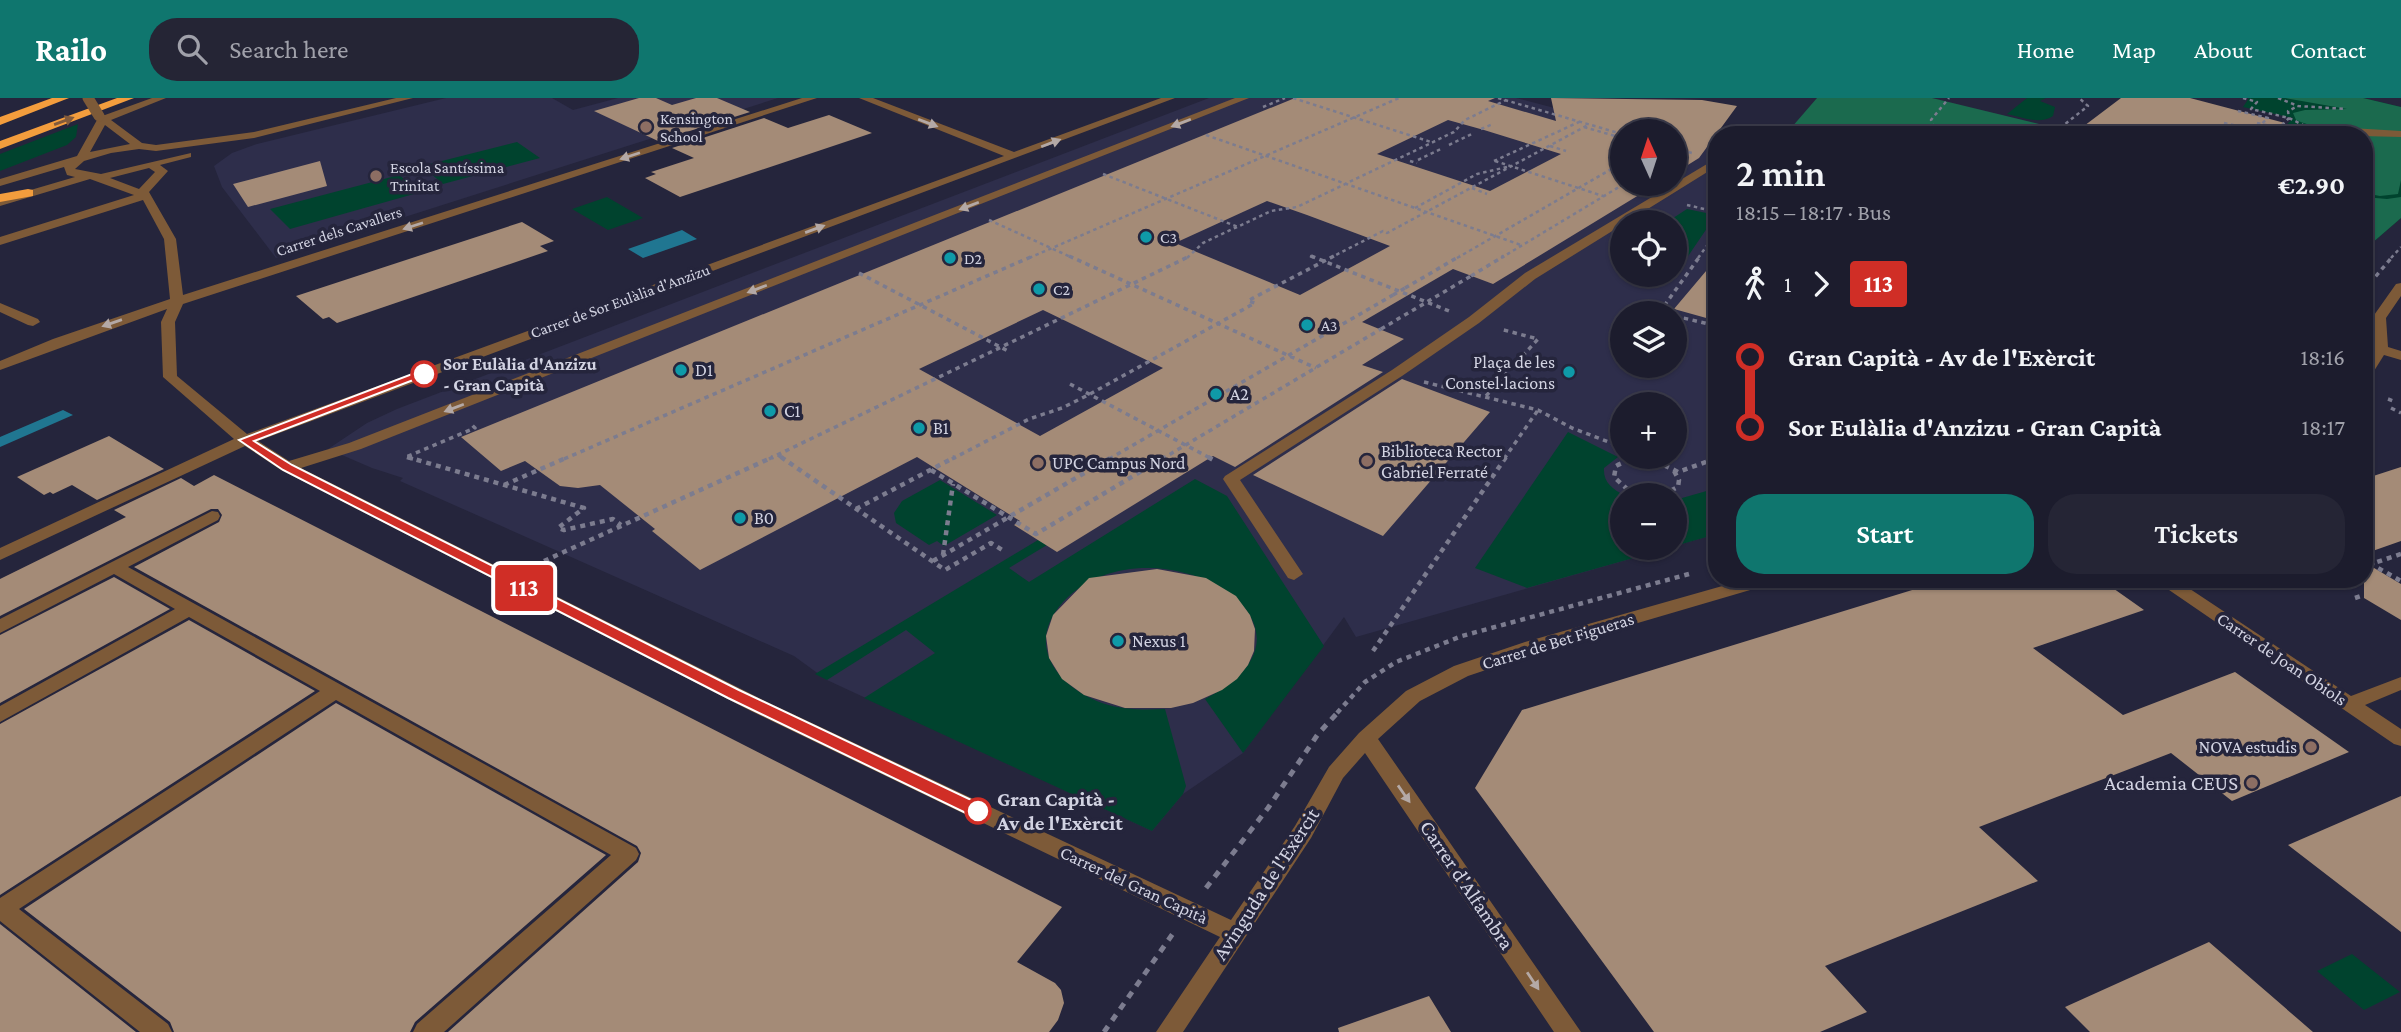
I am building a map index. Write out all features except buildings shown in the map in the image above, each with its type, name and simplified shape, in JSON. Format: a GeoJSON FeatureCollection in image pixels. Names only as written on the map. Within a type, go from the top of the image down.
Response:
{"type":"FeatureCollection","features":[{"type":"Feature","properties":{"kind":"highway"},"geometry":{"type":"LineString","coordinates":[[0,121],[63,98]]}},
{"type":"Feature","properties":{"kind":"highway"},"geometry":{"type":"LineString","coordinates":[[0,131],[90,98]]}},
{"type":"Feature","properties":{"kind":"highway"},"geometry":{"type":"LineString","coordinates":[[0,145],[128,98]]}},
{"type":"Feature","properties":{"kind":"highway"},"geometry":{"type":"LineString","coordinates":[[0,201],[28,193]]}},
{"type":"Feature","properties":{"kind":"street"},"geometry":{"type":"LineString","coordinates":[[90,98],[100,118],[139,146]]}},
{"type":"Feature","properties":{"kind":"street"},"geometry":{"type":"LineString","coordinates":[[161,98],[100,118],[82,158],[69,168],[76,176],[101,177],[254,135],[408,98]]}},
{"type":"Feature","properties":{"kind":"street","name":"Carrer dels Cavallers"},"geometry":{"type":"LineString","coordinates":[[0,366],[58,342],[177,302],[812,98]]}},
{"type":"Feature","properties":{"kind":"street"},"geometry":{"type":"LineString","coordinates":[[864,98],[1014,156]]}},
{"type":"Feature","properties":{"kind":"street","name":"Carrer de Sor Eulàlia d'Anzizu"},"geometry":{"type":"LineString","coordinates":[[0,555],[245,440],[1170,98]]}},
{"type":"Feature","properties":{"kind":"street"},"geometry":{"type":"LineString","coordinates":[[287,467],[355,446],[1244,98]]}},
{"type":"Feature","properties":{"kind":"street"},"geometry":{"type":"LineString","coordinates":[[2373,132],[2401,134]]}},
{"type":"Feature","properties":{"kind":"street"},"geometry":{"type":"LineString","coordinates":[[0,183],[110,149],[139,146],[156,148],[254,135]]}},
{"type":"Feature","properties":{"kind":"street"},"geometry":{"type":"LineString","coordinates":[[153,162],[163,152],[156,148]]}},
{"type":"Feature","properties":{"kind":"street"},"geometry":{"type":"LineString","coordinates":[[0,241],[144,194],[162,172],[153,162]]}},
{"type":"Feature","properties":{"kind":"street"},"geometry":{"type":"LineString","coordinates":[[1294,574],[1231,480],[1419,358],[1474,320],[1530,276],[1708,167]]}},
{"type":"Feature","properties":{"kind":"street"},"geometry":{"type":"LineString","coordinates":[[28,193],[86,177]]}},
{"type":"Feature","properties":{"kind":"street"},"geometry":{"type":"LineString","coordinates":[[101,177],[113,185],[144,194]]}},
{"type":"Feature","properties":{"kind":"street","name":"Carrer del Gran Capità"},"geometry":{"type":"LineString","coordinates":[[144,194],[170,239],[177,302],[168,322],[170,377],[245,440],[287,467],[758,706],[1235,933]]}},
{"type":"Feature","properties":{"kind":"street"},"geometry":{"type":"LineString","coordinates":[[2373,362],[2381,349],[2379,318],[2401,287]]}},
{"type":"Feature","properties":{"kind":"street"},"geometry":{"type":"LineString","coordinates":[[0,307],[33,322]]}},
{"type":"Feature","properties":{"kind":"street"},"geometry":{"type":"LineString","coordinates":[[2381,349],[2401,356]]}},
{"type":"Feature","properties":{"kind":"street"},"geometry":{"type":"LineString","coordinates":[[0,627],[212,516]]}},
{"type":"Feature","properties":{"kind":"street"},"geometry":{"type":"LineString","coordinates":[[114,567],[628,854],[426,1032]]}},
{"type":"Feature","properties":{"kind":"street","name":"Carrer de Bet Figueras"},"geometry":{"type":"LineString","coordinates":[[1366,738],[1413,696],[1461,671],[1532,647],[1737,588]]}},
{"type":"Feature","properties":{"kind":"street","name":"Carrer de Joan Obiols"},"geometry":{"type":"LineString","coordinates":[[2175,588],[2401,739]]}},
{"type":"Feature","properties":{"kind":"street"},"geometry":{"type":"LineString","coordinates":[[0,715],[188,608]]}},
{"type":"Feature","properties":{"kind":"street"},"geometry":{"type":"LineString","coordinates":[[2348,704],[2400,683]]}},
{"type":"Feature","properties":{"kind":"street"},"geometry":{"type":"LineString","coordinates":[[159,1032],[0,909],[335,691]]}},
{"type":"Feature","properties":{"kind":"street","name":"Avinguda de l'Exèrcit"},"geometry":{"type":"LineString","coordinates":[[1169,1032],[1303,832],[1336,773],[1366,738]]}},
{"type":"Feature","properties":{"kind":"street","name":"Carrer d'Alfambra"},"geometry":{"type":"LineString","coordinates":[[1366,738],[1568,1032]]}},
{"type":"Feature","properties":{"kind":"path"},"geometry":{"type":"LineString","coordinates":[[1293,98],[1431,142]]}},
{"type":"Feature","properties":{"kind":"path"},"geometry":{"type":"LineString","coordinates":[[504,485],[922,307],[1399,98]]}},
{"type":"Feature","properties":{"kind":"path"},"geometry":{"type":"LineString","coordinates":[[1498,98],[1610,132]]}},
{"type":"Feature","properties":{"kind":"path"},"geometry":{"type":"LineString","coordinates":[[1933,126],[1931,120],[1949,98]]}},
{"type":"Feature","properties":{"kind":"path"},"geometry":{"type":"LineString","coordinates":[[2063,126],[2088,106],[2079,98]]}},
{"type":"Feature","properties":{"kind":"path"},"geometry":{"type":"LineString","coordinates":[[2243,98],[2257,103],[2247,113]]}},
{"type":"Feature","properties":{"kind":"path"},"geometry":{"type":"LineString","coordinates":[[2278,98],[2298,106],[2352,110]]}},
{"type":"Feature","properties":{"kind":"path"},"geometry":{"type":"LineString","coordinates":[[544,561],[778,455],[999,346],[1191,256],[1203,243],[1271,211],[1297,208],[1454,132],[1465,120],[1506,100]]}},
{"type":"Feature","properties":{"kind":"path"},"geometry":{"type":"LineString","coordinates":[[2289,118],[2288,111],[2298,106]]}},
{"type":"Feature","properties":{"kind":"path"},"geometry":{"type":"LineString","coordinates":[[2250,109],[2289,118],[2304,126]]}},
{"type":"Feature","properties":{"kind":"path"},"geometry":{"type":"LineString","coordinates":[[2238,111],[2268,118],[2257,126]]}},
{"type":"Feature","properties":{"kind":"path"},"geometry":{"type":"LineString","coordinates":[[2281,126],[2289,118]]}},
{"type":"Feature","properties":{"kind":"path"},"geometry":{"type":"LineString","coordinates":[[1579,122],[1494,161],[1604,196]]}},
{"type":"Feature","properties":{"kind":"path"},"geometry":{"type":"LineString","coordinates":[[2224,122],[2237,126]]}},
{"type":"Feature","properties":{"kind":"path"},"geometry":{"type":"LineString","coordinates":[[2259,123],[2271,126]]}},
{"type":"Feature","properties":{"kind":"path"},"geometry":{"type":"LineString","coordinates":[[1410,161],[1417,162],[1473,131],[1481,131],[1493,124]]}},
{"type":"Feature","properties":{"kind":"path"},"geometry":{"type":"LineString","coordinates":[[856,509],[1030,419],[1062,408],[1090,394],[1255,303],[1248,301],[1426,212],[1588,125]]}},
{"type":"Feature","properties":{"kind":"path"},"geometry":{"type":"LineString","coordinates":[[1583,127],[1610,133]]}},
{"type":"Feature","properties":{"kind":"path"},"geometry":{"type":"LineString","coordinates":[[1199,132],[1521,245]]}},
{"type":"Feature","properties":{"kind":"path"},"geometry":{"type":"LineString","coordinates":[[1549,146],[1566,151]]}},
{"type":"Feature","properties":{"kind":"path"},"geometry":{"type":"LineString","coordinates":[[1415,208],[1471,177],[1511,166]]}},
{"type":"Feature","properties":{"kind":"path"},"geometry":{"type":"LineString","coordinates":[[933,561],[1610,170]]}},
{"type":"Feature","properties":{"kind":"path"},"geometry":{"type":"LineString","coordinates":[[1099,172],[1238,227]]}},
{"type":"Feature","properties":{"kind":"path"},"geometry":{"type":"LineString","coordinates":[[1465,175],[1471,177]]}},
{"type":"Feature","properties":{"kind":"path"},"geometry":{"type":"LineString","coordinates":[[1579,182],[1586,184]]}},
{"type":"Feature","properties":{"kind":"path"},"geometry":{"type":"LineString","coordinates":[[1471,188],[1488,194]]}},
{"type":"Feature","properties":{"kind":"path"},"geometry":{"type":"LineString","coordinates":[[1565,190],[1572,192]]}},
{"type":"Feature","properties":{"kind":"path"},"geometry":{"type":"LineString","coordinates":[[930,470],[1036,534],[1610,192]]}},
{"type":"Feature","properties":{"kind":"path"},"geometry":{"type":"LineString","coordinates":[[1531,209],[1538,211]]}},
{"type":"Feature","properties":{"kind":"path"},"geometry":{"type":"LineString","coordinates":[[985,218],[1317,368]]}},
{"type":"Feature","properties":{"kind":"path"},"geometry":{"type":"LineString","coordinates":[[1496,229],[1503,232]]}},
{"type":"Feature","properties":{"kind":"path"},"geometry":{"type":"LineString","coordinates":[[1480,238],[1487,241]]}},
{"type":"Feature","properties":{"kind":"path"},"geometry":{"type":"LineString","coordinates":[[1669,301],[1708,245]]}},
{"type":"Feature","properties":{"kind":"path"},"geometry":{"type":"LineString","coordinates":[[2373,280],[2401,247]]}},
{"type":"Feature","properties":{"kind":"path"},"geometry":{"type":"LineString","coordinates":[[1310,256],[1453,312]]}},
{"type":"Feature","properties":{"kind":"path"},"geometry":{"type":"LineString","coordinates":[[1442,260],[1449,262]]}},
{"type":"Feature","properties":{"kind":"path"},"geometry":{"type":"LineString","coordinates":[[855,271],[1010,352]]}},
{"type":"Feature","properties":{"kind":"path"},"geometry":{"type":"LineString","coordinates":[[1401,283],[1406,287]]}},
{"type":"Feature","properties":{"kind":"path"},"geometry":{"type":"LineString","coordinates":[[1687,319],[1708,324]]}},
{"type":"Feature","properties":{"kind":"path"},"geometry":{"type":"LineString","coordinates":[[1485,397],[1538,339],[1492,327]]}},
{"type":"Feature","properties":{"kind":"path"},"geometry":{"type":"LineString","coordinates":[[1412,379],[1538,410],[1572,428],[1610,442]]}},
{"type":"Feature","properties":{"kind":"path"},"geometry":{"type":"LineString","coordinates":[[1070,384],[1215,461],[1222,456]]}},
{"type":"Feature","properties":{"kind":"path"},"geometry":{"type":"LineString","coordinates":[[2388,399],[2396,402]]}},
{"type":"Feature","properties":{"kind":"path"},"geometry":{"type":"LineString","coordinates":[[1373,651],[1538,410]]}},
{"type":"Feature","properties":{"kind":"path"},"geometry":{"type":"LineString","coordinates":[[471,424],[475,428],[406,457],[584,508],[558,528],[564,530],[613,519],[622,526]]}},
{"type":"Feature","properties":{"kind":"path"},"geometry":{"type":"LineString","coordinates":[[778,455],[945,570],[991,543],[1004,551]]}},
{"type":"Feature","properties":{"kind":"path"},"geometry":{"type":"LineString","coordinates":[[1619,483],[1614,477],[1616,466],[1622,461],[1639,459],[1663,464],[1678,471],[1708,461]]}},
{"type":"Feature","properties":{"kind":"path"},"geometry":{"type":"LineString","coordinates":[[943,556],[953,484]]}},
{"type":"Feature","properties":{"kind":"path"},"geometry":{"type":"LineString","coordinates":[[2373,563],[2401,554]]}},
{"type":"Feature","properties":{"kind":"path"},"geometry":{"type":"LineString","coordinates":[[2373,565],[2400,582]]}},
{"type":"Feature","properties":{"kind":"path"},"geometry":{"type":"LineString","coordinates":[[2355,598],[2361,596]]}},
{"type":"Feature","properties":{"kind":"path"},"geometry":{"type":"LineString","coordinates":[[1236,848],[1268,808],[1318,734],[1344,706]]}},
{"type":"Feature","properties":{"kind":"path"},"geometry":{"type":"LineString","coordinates":[[1104,1032],[1165,944]]}},
{"type":"Feature","properties":{"kind":"shaded area","name":"Escola Santíssima Trinitat"},"geometry":{"type":"Polygon","coordinates":[[[446,98],[552,98],[573,110],[618,98],[778,98],[276,258],[222,187],[214,166],[232,153],[257,144],[446,98]]]}},
{"type":"Feature","properties":{"kind":"shaded area","name":"UPC Campus Nord"},"geometry":{"type":"Polygon","coordinates":[[[1209,98],[1516,98],[1610,123],[1610,196],[1687,196],[1687,143],[1708,148],[1708,537],[1687,543],[1687,483],[1610,483],[1610,560],[1627,560],[1356,637],[1344,617],[1243,753],[1183,794],[1152,831],[827,680],[794,656],[400,481],[403,478],[328,449],[367,423],[397,409],[1209,98]]]}},
{"type":"Feature","properties":{"kind":"shaded area"},"geometry":{"type":"Polygon","coordinates":[[[682,230],[697,239],[643,258],[628,249],[682,230]]]}},
{"type":"Feature","properties":{"kind":"shaded area"},"geometry":{"type":"Polygon","coordinates":[[[63,410],[73,415],[0,447],[0,437],[63,410]]]}},
{"type":"Feature","properties":{"kind":"green space"},"geometry":{"type":"Polygon","coordinates":[[[1817,98],[1932,98],[2047,126],[1793,126],[1817,98]]]}},
{"type":"Feature","properties":{"kind":"green space"},"geometry":{"type":"Polygon","coordinates":[[[2027,98],[2046,98],[2040,101],[2055,107],[2053,116],[2036,120],[2007,114],[2027,98]]]}},
{"type":"Feature","properties":{"kind":"green space"},"geometry":{"type":"Polygon","coordinates":[[[2249,98],[2363,98],[2401,107],[2401,218],[2373,242],[2373,126],[2285,126],[2293,118],[2243,107],[2249,98]]]}},
{"type":"Feature","properties":{"kind":"green space"},"geometry":{"type":"Polygon","coordinates":[[[2285,98],[2363,98],[2401,107],[2401,132],[2373,131],[2373,126],[2317,126],[2296,120],[2293,113],[2305,110],[2347,109],[2285,98]]]}},
{"type":"Feature","properties":{"kind":"green space"},"geometry":{"type":"Polygon","coordinates":[[[78,124],[76,137],[67,145],[0,171],[0,154],[78,124]]]}},
{"type":"Feature","properties":{"kind":"green space"},"geometry":{"type":"Polygon","coordinates":[[[2373,135],[2401,135],[2401,180],[2398,194],[2373,195],[2373,135]]]}},
{"type":"Feature","properties":{"kind":"green space"},"geometry":{"type":"Polygon","coordinates":[[[517,142],[540,158],[443,184],[422,166],[517,142]]]}},
{"type":"Feature","properties":{"kind":"green space"},"geometry":{"type":"Polygon","coordinates":[[[399,175],[421,192],[290,229],[270,209],[399,175]]]}},
{"type":"Feature","properties":{"kind":"green space"},"geometry":{"type":"Polygon","coordinates":[[[607,197],[643,218],[608,230],[572,209],[607,197]]]}},
{"type":"Feature","properties":{"kind":"green space"},"geometry":{"type":"Polygon","coordinates":[[[2401,197],[2401,218],[2373,242],[2373,198],[2401,197]]]}},
{"type":"Feature","properties":{"kind":"green space"},"geometry":{"type":"Polygon","coordinates":[[[1687,209],[1708,213],[1708,227],[1687,258],[1685,210],[1687,209]]]}},
{"type":"Feature","properties":{"kind":"green space"},"geometry":{"type":"Polygon","coordinates":[[[1568,432],[1610,453],[1610,463],[1604,468],[1604,473],[1610,485],[1610,560],[1626,560],[1527,588],[1475,568],[1568,432]]]}},
{"type":"Feature","properties":{"kind":"green space"},"geometry":{"type":"Polygon","coordinates":[[[1195,479],[1227,496],[1324,646],[1243,753],[1205,699],[1245,669],[1257,639],[1247,611],[1221,588],[1184,573],[1142,568],[1100,577],[1063,602],[1052,618],[1046,634],[1051,663],[1060,675],[1072,687],[1102,703],[1134,709],[1165,709],[1186,786],[1183,794],[1152,831],[864,698],[935,653],[906,630],[827,680],[815,674],[1038,540],[1047,545],[1009,568],[1029,582],[1195,479]]]}},
{"type":"Feature","properties":{"kind":"green space"},"geometry":{"type":"Polygon","coordinates":[[[940,480],[997,515],[944,546],[937,541],[929,545],[896,523],[894,513],[902,501],[940,480]]]}},
{"type":"Feature","properties":{"kind":"green space"},"geometry":{"type":"Polygon","coordinates":[[[1708,491],[1708,537],[1687,543],[1687,497],[1708,491]]]}},
{"type":"Feature","properties":{"kind":"green space"},"geometry":{"type":"Polygon","coordinates":[[[2352,954],[2400,992],[2364,1010],[2317,971],[2352,954]]]}},
{"type":"Feature","properties":{"kind":"bus line","name":"113"},"geometry":{"type":"LineString","coordinates":[[424,374],[245,440],[287,467],[734,694],[978,811]]}},
{"type":"Feature","properties":{"kind":"place","name":"Kensington School"},"geometry":{"type":"Point","coordinates":[646,127]}},
{"type":"Feature","properties":{"kind":"place","name":"Escola Santíssima Trinitat"},"geometry":{"type":"Point","coordinates":[376,176]}},
{"type":"Feature","properties":{"kind":"place","name":"C3"},"geometry":{"type":"Point","coordinates":[1146,237]}},
{"type":"Feature","properties":{"kind":"place","name":"D2"},"geometry":{"type":"Point","coordinates":[950,258]}},
{"type":"Feature","properties":{"kind":"place","name":"C2"},"geometry":{"type":"Point","coordinates":[1039,289]}},
{"type":"Feature","properties":{"kind":"place","name":"A3"},"geometry":{"type":"Point","coordinates":[1307,325]}},
{"type":"Feature","properties":{"kind":"place","name":"D1"},"geometry":{"type":"Point","coordinates":[681,370]}},
{"type":"Feature","properties":{"kind":"place","name":"Plaça de les Constel·lacions"},"geometry":{"type":"Point","coordinates":[1569,372]}},
{"type":"Feature","properties":{"kind":"place","name":"Sor Eulàlia d'Anzizu - Gran Capità"},"geometry":{"type":"Point","coordinates":[424,374]}},
{"type":"Feature","properties":{"kind":"place","name":"A2"},"geometry":{"type":"Point","coordinates":[1216,394]}},
{"type":"Feature","properties":{"kind":"place","name":"C1"},"geometry":{"type":"Point","coordinates":[770,411]}},
{"type":"Feature","properties":{"kind":"place","name":"B1"},"geometry":{"type":"Point","coordinates":[919,428]}},
{"type":"Feature","properties":{"kind":"place","name":"Biblioteca Rector Gabriel Ferraté"},"geometry":{"type":"Point","coordinates":[1367,461]}},
{"type":"Feature","properties":{"kind":"place","name":"UPC Campus Nord"},"geometry":{"type":"Point","coordinates":[1038,463]}},
{"type":"Feature","properties":{"kind":"place","name":"B0"},"geometry":{"type":"Point","coordinates":[740,518]}},
{"type":"Feature","properties":{"kind":"place","name":"Nexus 1"},"geometry":{"type":"Point","coordinates":[1118,641]}},
{"type":"Feature","properties":{"kind":"place","name":"NOVA estudis"},"geometry":{"type":"Point","coordinates":[2311,747]}},
{"type":"Feature","properties":{"kind":"place","name":"Academia CEUS"},"geometry":{"type":"Point","coordinates":[2252,783]}},
{"type":"Feature","properties":{"kind":"place","name":"Gran Capità - Av de l'Exèrcit"},"geometry":{"type":"Point","coordinates":[978,811]}}]}
